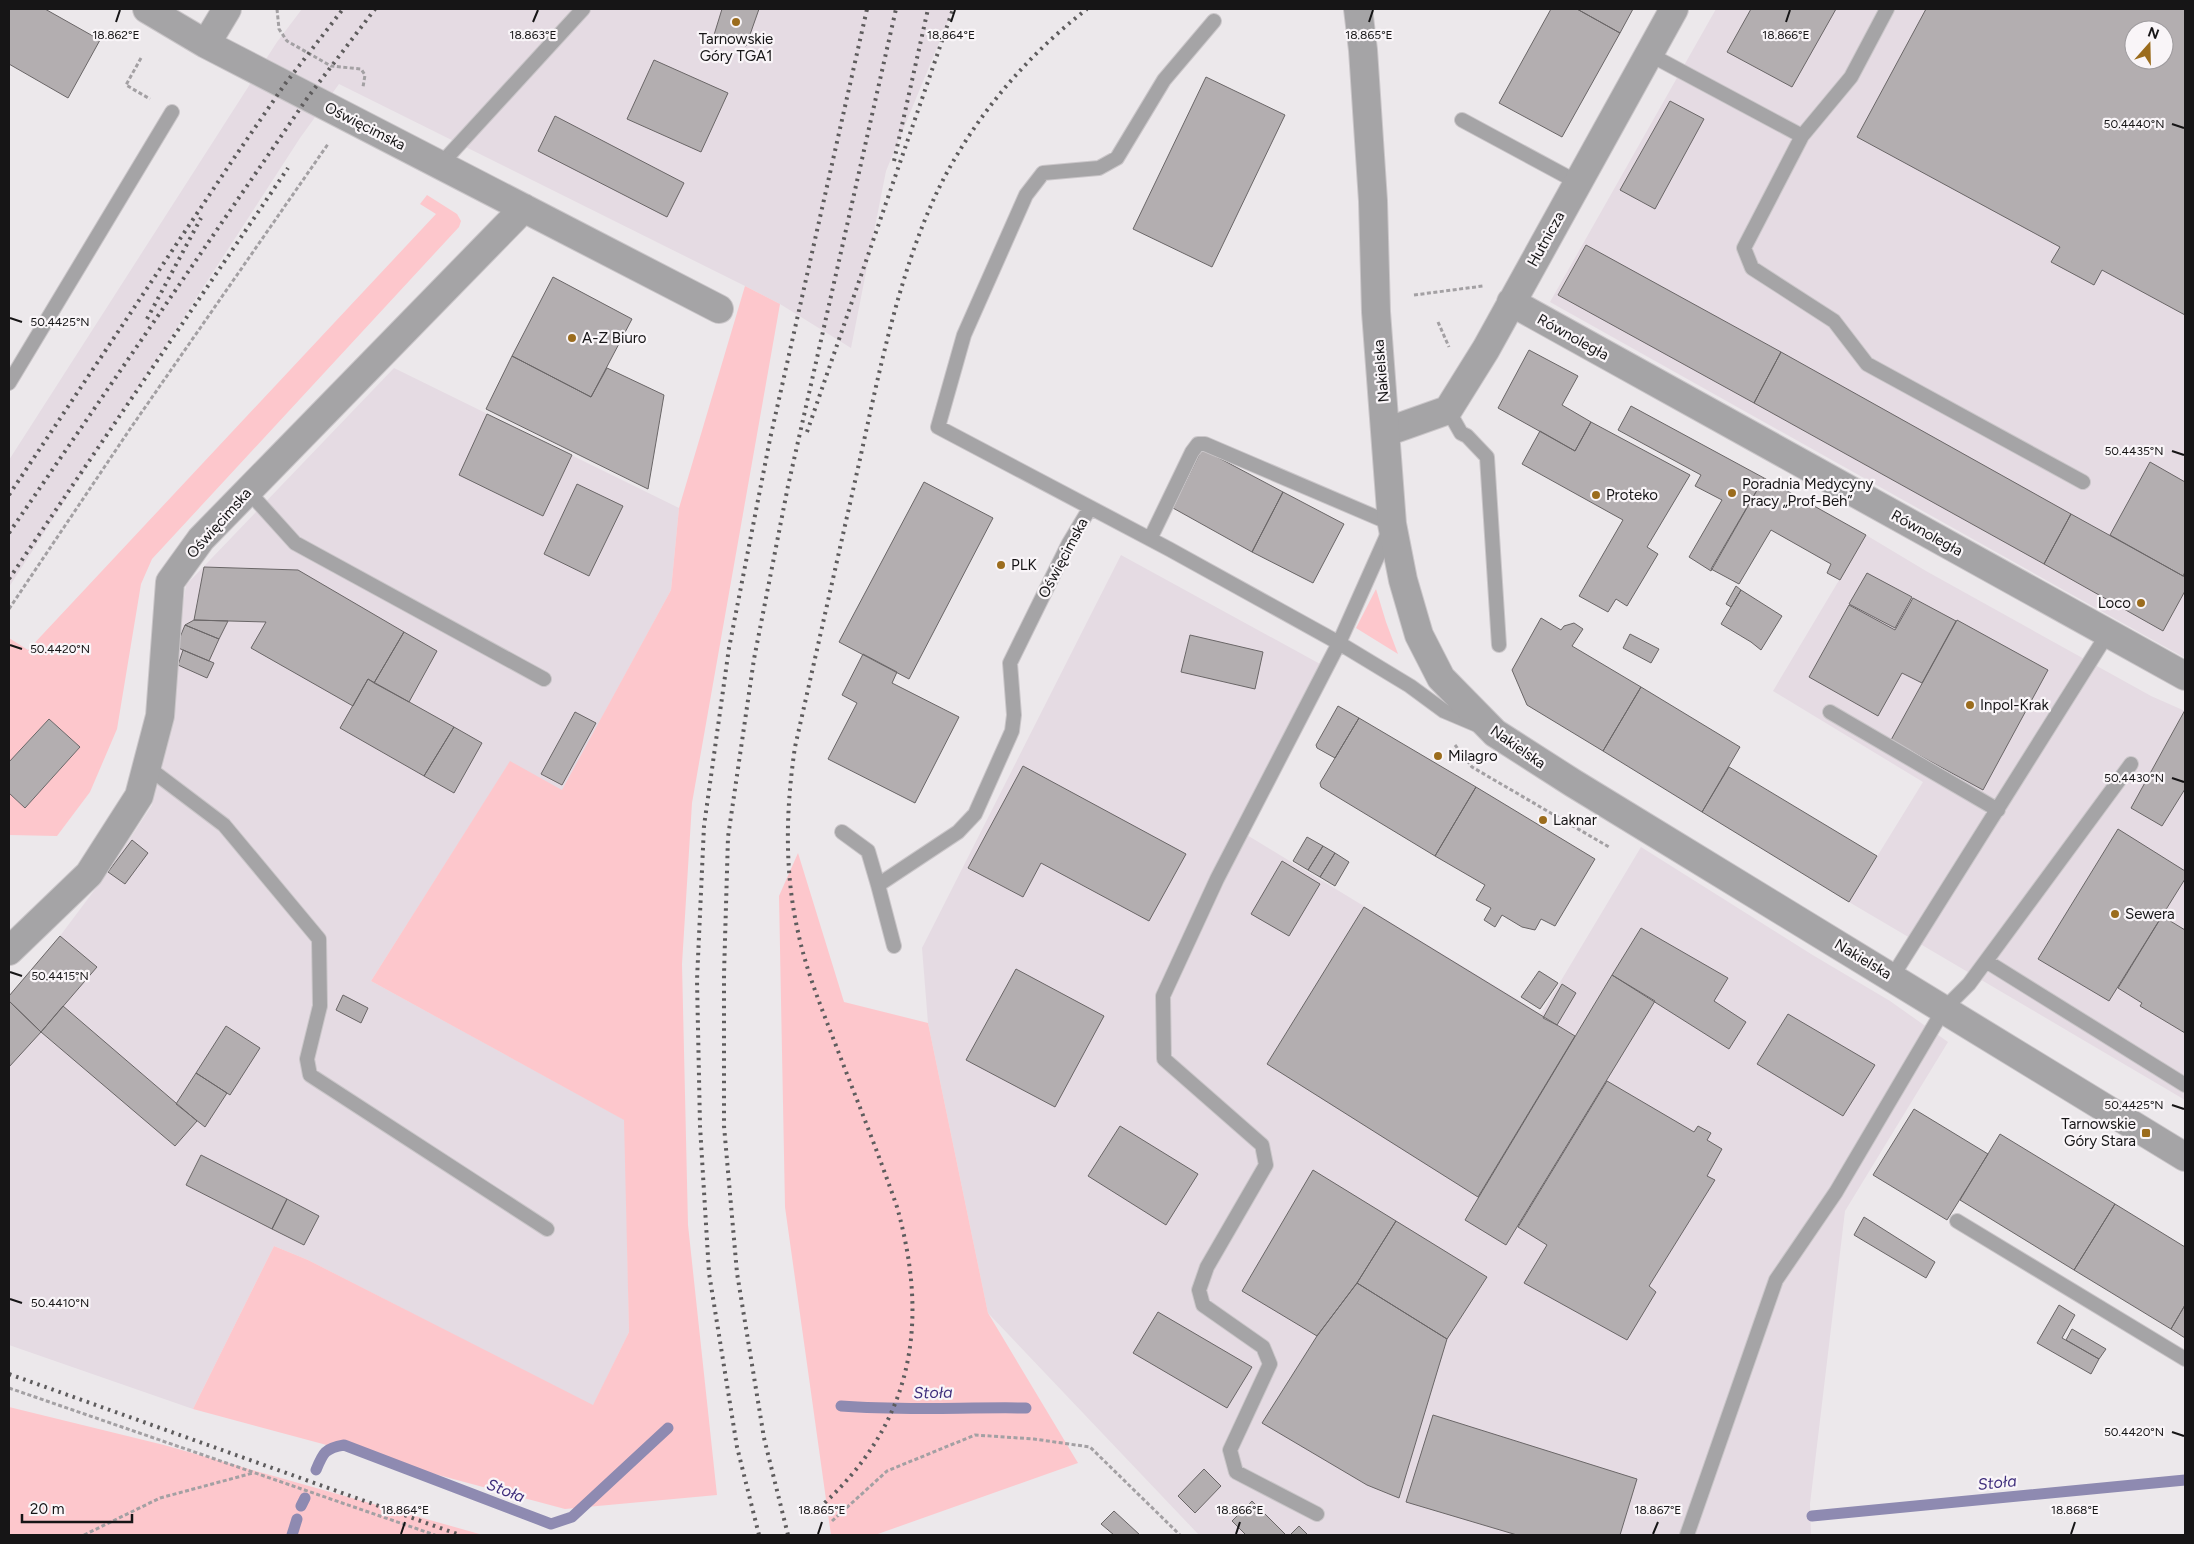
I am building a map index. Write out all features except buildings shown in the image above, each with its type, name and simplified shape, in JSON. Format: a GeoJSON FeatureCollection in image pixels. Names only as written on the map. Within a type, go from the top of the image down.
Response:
{"type":"FeatureCollection","features":[{"type":"Feature","properties":{"kind":"street","name":"Oświęcimska"},"geometry":{"type":"LineString","coordinates":[[147,9],[206,44],[720,309]]}},
{"type":"Feature","properties":{"kind":"street"},"geometry":{"type":"LineString","coordinates":[[206,44],[227,9]]}},
{"type":"Feature","properties":{"kind":"street","name":"Nakielska"},"geometry":{"type":"LineString","coordinates":[[1358,9],[1363,50],[1373,201],[1376,312],[1392,524],[1403,580],[1419,635],[1432,664],[1441,678],[1495,733],[1573,784],[2185,1157]]}},
{"type":"Feature","properties":{"kind":"street","name":"Hutnicza"},"geometry":{"type":"LineString","coordinates":[[1448,410],[1486,349],[1674,9]]}},
{"type":"Feature","properties":{"kind":"street","name":"Oświęcimska"},"geometry":{"type":"LineString","coordinates":[[9,951],[89,874],[139,796],[160,716],[170,582],[201,539],[524,208]]}},
{"type":"Feature","properties":{"kind":"street","name":"Równoległa"},"geometry":{"type":"LineString","coordinates":[[1511,302],[2185,676]]}},
{"type":"Feature","properties":{"kind":"street"},"geometry":{"type":"LineString","coordinates":[[1386,432],[1448,410]]}},
{"type":"Feature","properties":{"kind":"lane"},"geometry":{"type":"LineString","coordinates":[[440,165],[583,9]]}},
{"type":"Feature","properties":{"kind":"lane"},"geometry":{"type":"LineString","coordinates":[[1887,9],[1850,77],[1802,136],[1744,248],[1752,268],[1834,321],[1867,364],[2083,482]]}},
{"type":"Feature","properties":{"kind":"lane"},"geometry":{"type":"LineString","coordinates":[[1090,508],[938,427],[964,335],[1026,195],[1042,173],[1099,168],[1117,158],[1164,80],[1214,21]]}},
{"type":"Feature","properties":{"kind":"lane"},"geometry":{"type":"LineString","coordinates":[[1649,54],[1802,136]]}},
{"type":"Feature","properties":{"kind":"lane"},"geometry":{"type":"LineString","coordinates":[[9,383],[172,112]]}},
{"type":"Feature","properties":{"kind":"lane"},"geometry":{"type":"LineString","coordinates":[[1462,120],[1578,182]]}},
{"type":"Feature","properties":{"kind":"lane"},"geometry":{"type":"LineString","coordinates":[[1448,410],[1461,433],[1467,436],[1487,456],[1500,645]]}},
{"type":"Feature","properties":{"kind":"lane"},"geometry":{"type":"LineString","coordinates":[[1150,539],[1192,452],[1198,444],[1204,444],[1392,524],[1339,643],[1217,879],[1163,996],[1164,1060],[1262,1145],[1266,1165],[1207,1267],[1198,1290],[1203,1305],[1263,1347],[1270,1364],[1230,1450],[1236,1472],[1317,1514]]}},
{"type":"Feature","properties":{"kind":"lane"},"geometry":{"type":"LineString","coordinates":[[248,491],[295,542],[544,679]]}},
{"type":"Feature","properties":{"kind":"lane","name":"Oświęcimska"},"geometry":{"type":"LineString","coordinates":[[878,885],[958,832],[975,814],[1012,731],[1014,715],[1010,663],[1069,543],[1090,508],[1339,643],[1410,686],[1444,711],[1495,733]]}},
{"type":"Feature","properties":{"kind":"lane"},"geometry":{"type":"LineString","coordinates":[[1892,977],[2108,633]]}},
{"type":"Feature","properties":{"kind":"lane"},"geometry":{"type":"LineString","coordinates":[[1830,712],[1998,810]]}},
{"type":"Feature","properties":{"kind":"lane"},"geometry":{"type":"LineString","coordinates":[[1687,1535],[1776,1280],[1836,1192],[1944,1009],[1969,984],[2132,764]]}},
{"type":"Feature","properties":{"kind":"lane"},"geometry":{"type":"LineString","coordinates":[[146,766],[224,824],[319,939],[320,1006],[306,1059],[310,1075],[547,1229]]}},
{"type":"Feature","properties":{"kind":"lane"},"geometry":{"type":"LineString","coordinates":[[842,832],[868,850],[894,946]]}},
{"type":"Feature","properties":{"kind":"lane"},"geometry":{"type":"LineString","coordinates":[[1986,961],[2185,1085]]}},
{"type":"Feature","properties":{"kind":"lane"},"geometry":{"type":"LineString","coordinates":[[1957,1221],[2185,1359]]}},
{"type":"Feature","properties":{"kind":"path"},"geometry":{"type":"LineString","coordinates":[[277,9],[280,29],[287,42],[332,66],[354,67],[364,71],[365,81],[360,93]]}},
{"type":"Feature","properties":{"kind":"path"},"geometry":{"type":"LineString","coordinates":[[141,58],[126,84],[172,112]]}},
{"type":"Feature","properties":{"kind":"path"},"geometry":{"type":"LineString","coordinates":[[9,609],[130,429],[326,148]]}},
{"type":"Feature","properties":{"kind":"path"},"geometry":{"type":"LineString","coordinates":[[1414,295],[1490,284]]}},
{"type":"Feature","properties":{"kind":"path"},"geometry":{"type":"LineString","coordinates":[[9,1388],[435,1535]]}},
{"type":"Feature","properties":{"kind":"path"},"geometry":{"type":"LineString","coordinates":[[832,1521],[887,1471],[975,1435],[1034,1439],[1090,1447],[1180,1535]]}},
{"type":"Feature","properties":{"kind":"path"},"geometry":{"type":"LineString","coordinates":[[84,1535],[160,1498],[254,1473]]}},
{"type":"Feature","properties":{"kind":"shaded area"},"geometry":{"type":"Polygon","coordinates":[[[302,9],[953,9],[886,171],[851,348],[780,304],[339,84],[300,138],[9,587],[9,460],[277,42],[302,9]]]}},
{"type":"Feature","properties":{"kind":"shaded area"},"geometry":{"type":"Polygon","coordinates":[[[1716,9],[2185,9],[2185,658],[1550,302],[1716,9]]]}},
{"type":"Feature","properties":{"kind":"shaded area"},"geometry":{"type":"Polygon","coordinates":[[[427,195],[457,214],[461,221],[459,227],[152,559],[141,584],[117,729],[90,792],[57,836],[9,835],[9,793],[25,808],[80,747],[49,719],[9,762],[9,638],[28,650],[436,214],[420,204],[427,195]]]}},
{"type":"Feature","properties":{"kind":"shaded area"},"geometry":{"type":"Polygon","coordinates":[[[745,286],[780,304],[692,803],[682,964],[688,1225],[717,1495],[565,1509],[193,1409],[274,1246],[308,1260],[593,1405],[629,1332],[624,1120],[371,981],[510,761],[562,790],[671,590],[679,508],[745,286]]]}},
{"type":"Feature","properties":{"kind":"shaded area"},"geometry":{"type":"Polygon","coordinates":[[[394,368],[679,508],[671,590],[562,791],[510,762],[371,981],[625,1120],[629,1332],[593,1406],[308,1260],[274,1246],[193,1409],[9,1345],[9,996],[60,936],[108,872],[152,805],[186,585],[394,368]]]}},
{"type":"Feature","properties":{"kind":"shaded area"},"geometry":{"type":"Polygon","coordinates":[[[1866,535],[1926,571],[2151,696],[2185,711],[2185,1100],[1849,902],[1923,782],[1773,691],[1866,535]]]}},
{"type":"Feature","properties":{"kind":"shaded area"},"geometry":{"type":"Polygon","coordinates":[[[1121,555],[1331,670],[1242,832],[1541,1014],[1641,847],[1811,954],[1890,1001],[1948,1042],[1845,1211],[1810,1504],[1811,1535],[1199,1535],[988,1313],[928,1023],[922,948],[1121,555]]]}},
{"type":"Feature","properties":{"kind":"shaded area"},"geometry":{"type":"Polygon","coordinates":[[[1376,589],[1386,622],[1398,654],[1356,628],[1376,589]]]}},
{"type":"Feature","properties":{"kind":"shaded area"},"geometry":{"type":"Polygon","coordinates":[[[798,853],[844,1002],[928,1023],[988,1313],[1078,1463],[875,1535],[831,1535],[785,1207],[779,896],[798,853]]]}},
{"type":"Feature","properties":{"kind":"shaded area"},"geometry":{"type":"Polygon","coordinates":[[[9,1407],[164,1445],[483,1535],[9,1535],[9,1407]]]}},
{"type":"Feature","properties":{"kind":"waterway","name":"Stoła"},"geometry":{"type":"LineString","coordinates":[[841,1406],[910,1409],[1026,1408]]}},
{"type":"Feature","properties":{"kind":"waterway","name":"Stoła"},"geometry":{"type":"LineString","coordinates":[[316,1470],[326,1452],[344,1445],[551,1524],[572,1517],[668,1428]]}},
{"type":"Feature","properties":{"kind":"waterway","name":"Stoła"},"geometry":{"type":"LineString","coordinates":[[1812,1516],[2185,1480]]}},
{"type":"Feature","properties":{"kind":"waterway","name":"Stoła"},"geometry":{"type":"LineString","coordinates":[[301,1506],[305,1498]]}},
{"type":"Feature","properties":{"kind":"waterway","name":"Stoła"},"geometry":{"type":"LineString","coordinates":[[292,1535],[297,1519]]}},
{"type":"Feature","properties":{"kind":"railway"},"geometry":{"type":"LineString","coordinates":[[9,495],[232,161],[285,84],[343,9]]}},
{"type":"Feature","properties":{"kind":"railway"},"geometry":{"type":"LineString","coordinates":[[9,533],[308,97],[375,9]]}},
{"type":"Feature","properties":{"kind":"railway"},"geometry":{"type":"LineString","coordinates":[[759,1535],[737,1447],[709,1273],[700,1126],[697,980],[704,826],[729,648],[770,439],[867,9]]}},
{"type":"Feature","properties":{"kind":"railway"},"geometry":{"type":"LineString","coordinates":[[788,1535],[764,1438],[737,1273],[724,1126],[724,974],[728,837],[754,659],[788,486],[896,9]]}},
{"type":"Feature","properties":{"kind":"railway"},"geometry":{"type":"LineString","coordinates":[[894,161],[928,9]]}},
{"type":"Feature","properties":{"kind":"railway"},"geometry":{"type":"LineString","coordinates":[[807,432],[953,9]]}},
{"type":"Feature","properties":{"kind":"railway"},"geometry":{"type":"LineString","coordinates":[[819,1508],[851,1476],[875,1442],[894,1407],[906,1370],[912,1332],[912,1292],[907,1250],[897,1207],[814,988],[805,960],[793,909],[790,886],[788,816],[795,747],[890,327],[911,256],[924,222],[952,164],[967,139],[1002,91],[1042,48],[1087,9]]}},
{"type":"Feature","properties":{"kind":"railway"},"geometry":{"type":"LineString","coordinates":[[9,579],[288,168]]}},
{"type":"Feature","properties":{"kind":"railway"},"geometry":{"type":"LineString","coordinates":[[147,319],[201,218]]}},
{"type":"Feature","properties":{"kind":"railway"},"geometry":{"type":"LineString","coordinates":[[9,1374],[460,1535]]}},
{"type":"Feature","properties":{"kind":"place","name":"Tarnowskie Góry TGA1"},"geometry":{"type":"Point","coordinates":[736,22]}},
{"type":"Feature","properties":{"kind":"place","name":"A-Z Biuro"},"geometry":{"type":"Point","coordinates":[572,338]}},
{"type":"Feature","properties":{"kind":"place","name":"Poradnia Medycyny Pracy „Prof-Beh”"},"geometry":{"type":"Point","coordinates":[1732,493]}},
{"type":"Feature","properties":{"kind":"place","name":"Proteko"},"geometry":{"type":"Point","coordinates":[1596,495]}},
{"type":"Feature","properties":{"kind":"place","name":"PLK"},"geometry":{"type":"Point","coordinates":[1001,565]}},
{"type":"Feature","properties":{"kind":"place","name":"Loco"},"geometry":{"type":"Point","coordinates":[2141,603]}},
{"type":"Feature","properties":{"kind":"place","name":"Inpol-Krak"},"geometry":{"type":"Point","coordinates":[1970,705]}},
{"type":"Feature","properties":{"kind":"place","name":"Milagro"},"geometry":{"type":"Point","coordinates":[1438,756]}},
{"type":"Feature","properties":{"kind":"place","name":"Laknar"},"geometry":{"type":"Point","coordinates":[1543,820]}},
{"type":"Feature","properties":{"kind":"place","name":"Sewera"},"geometry":{"type":"Point","coordinates":[2115,914]}},
{"type":"Feature","properties":{"kind":"place","name":"Tarnowskie Góry Stara"},"geometry":{"type":"Point","coordinates":[2146,1133]}}]}
